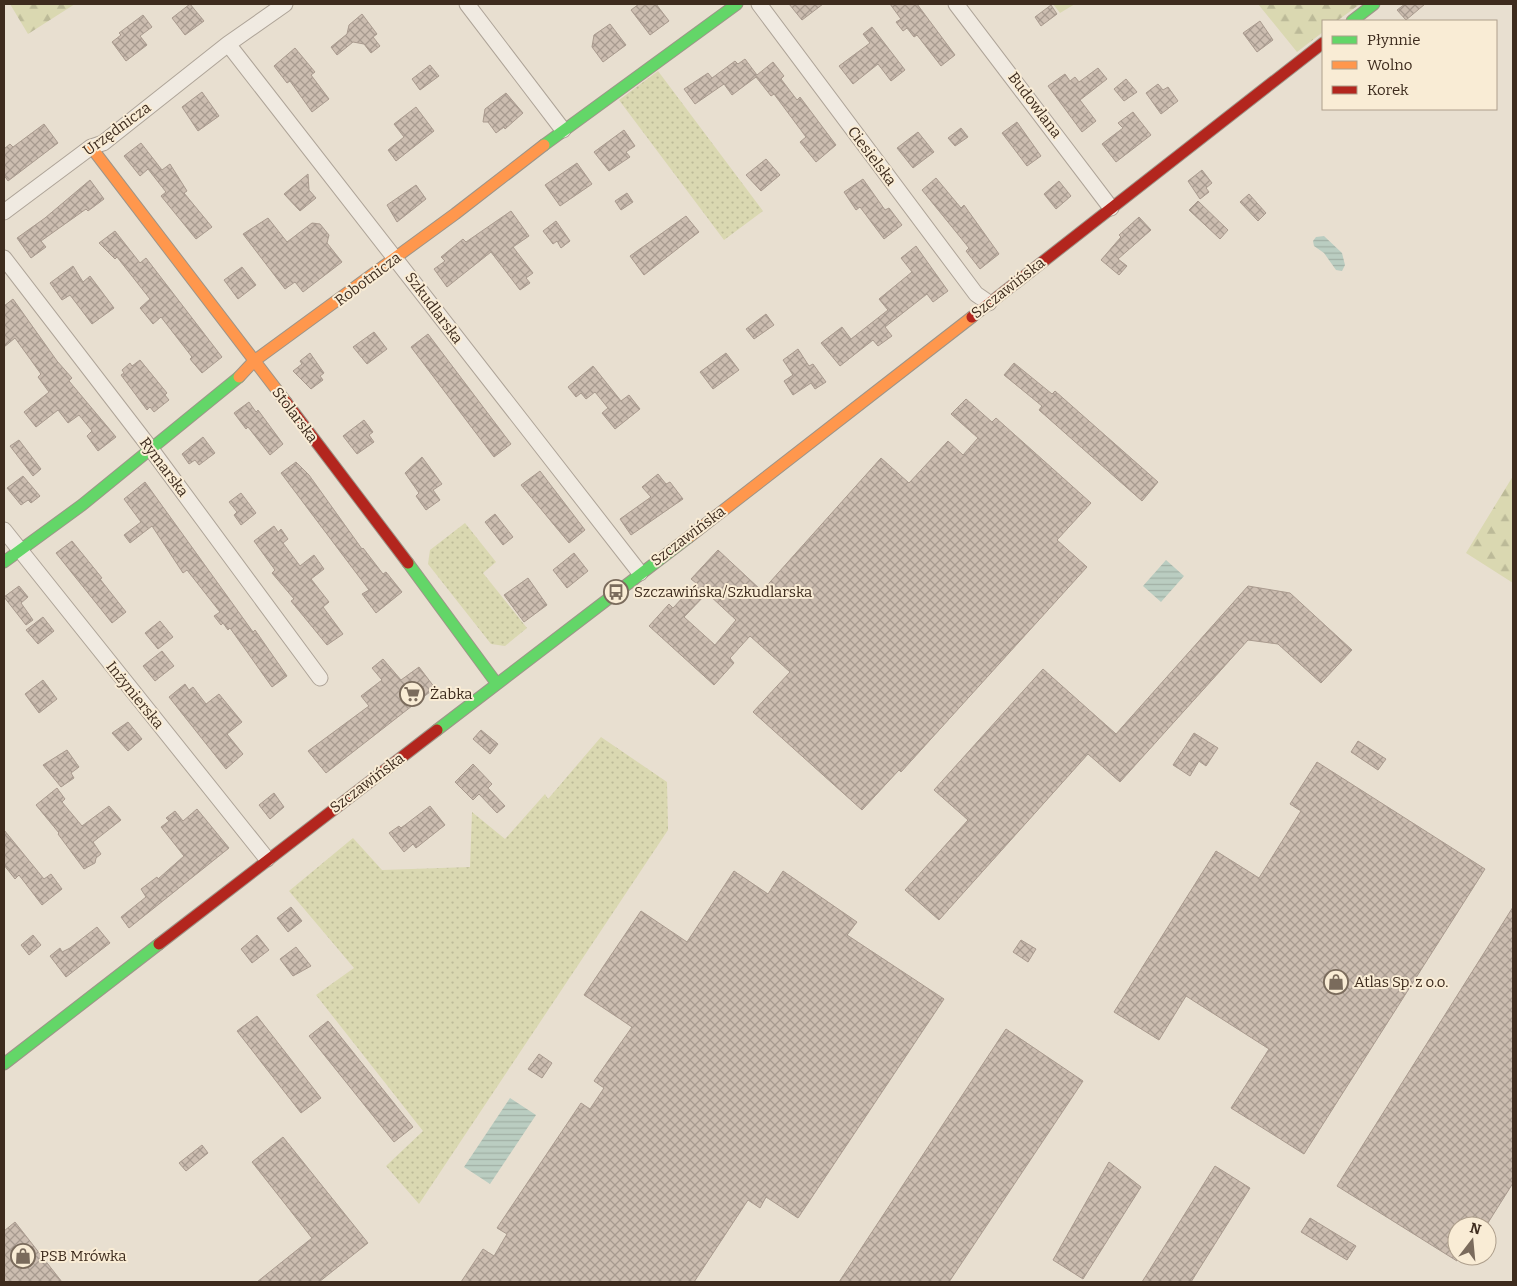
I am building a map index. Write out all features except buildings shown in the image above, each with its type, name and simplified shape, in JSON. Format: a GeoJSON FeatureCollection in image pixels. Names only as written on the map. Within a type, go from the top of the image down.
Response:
{"type":"FeatureCollection","features":[{"type":"Feature","properties":{"kind":"street","name":"Urzędnicza"},"geometry":{"type":"LineString","coordinates":[[4,212],[91,147],[103,142],[228,44],[285,4]]}},
{"type":"Feature","properties":{"kind":"street"},"geometry":{"type":"LineString","coordinates":[[466,4],[563,130]]}},
{"type":"Feature","properties":{"kind":"street","name":"Robotnicza"},"geometry":{"type":"LineString","coordinates":[[4,562],[82,505],[246,371],[254,361],[396,258],[563,130],[737,4]]}},
{"type":"Feature","properties":{"kind":"street","name":"Ciesielska"},"geometry":{"type":"LineString","coordinates":[[759,4],[976,294],[989,303]]}},
{"type":"Feature","properties":{"kind":"street","name":"Budowlana"},"geometry":{"type":"LineString","coordinates":[[956,4],[1112,208]]}},
{"type":"Feature","properties":{"kind":"street"},"geometry":{"type":"LineString","coordinates":[[1353,20],[1374,4]]}},
{"type":"Feature","properties":{"kind":"street","name":"Szkudlarska"},"geometry":{"type":"LineString","coordinates":[[228,44],[640,573]]}},
{"type":"Feature","properties":{"kind":"street","name":"Szczawińska"},"geometry":{"type":"LineString","coordinates":[[4,1064],[1322,44]]}},
{"type":"Feature","properties":{"kind":"street","name":"Stolarska"},"geometry":{"type":"LineString","coordinates":[[91,147],[401,553],[497,684]]}},
{"type":"Feature","properties":{"kind":"street","name":"Rymarska"},"geometry":{"type":"LineString","coordinates":[[4,258],[151,449],[320,678]]}},
{"type":"Feature","properties":{"kind":"street","name":"Inżynierska"},"geometry":{"type":"LineString","coordinates":[[4,530],[268,859]]}},
{"type":"Feature","properties":{"kind":"green space"},"geometry":{"type":"Polygon","coordinates":[[[10,4],[75,4],[28,34],[10,4]]]}},
{"type":"Feature","properties":{"kind":"green space"},"geometry":{"type":"Polygon","coordinates":[[[1053,4],[1075,4],[1060,13],[1053,4]]]}},
{"type":"Feature","properties":{"kind":"green space"},"geometry":{"type":"Polygon","coordinates":[[[1258,4],[1360,4],[1338,20],[1322,20],[1322,33],[1297,52],[1258,4]]]}},
{"type":"Feature","properties":{"kind":"green space"},"geometry":{"type":"Polygon","coordinates":[[[658,71],[763,211],[724,240],[619,100],[658,71]]]}},
{"type":"Feature","properties":{"kind":"green space"},"geometry":{"type":"Polygon","coordinates":[[[1513,476],[1513,583],[1466,553],[1513,476]]]}},
{"type":"Feature","properties":{"kind":"green space"},"geometry":{"type":"Polygon","coordinates":[[[465,523],[496,562],[483,573],[527,628],[505,646],[491,644],[428,564],[430,550],[465,523]]]}},
{"type":"Feature","properties":{"kind":"green space"},"geometry":{"type":"Polygon","coordinates":[[[601,737],[667,782],[668,830],[419,1204],[386,1166],[423,1131],[316,995],[354,968],[289,891],[353,838],[382,870],[470,867],[472,812],[505,839],[545,794],[548,799],[601,737]]]}},
{"type":"Feature","properties":{"kind":"shaded area"},"geometry":{"type":"Polygon","coordinates":[[[1324,236],[1342,253],[1345,265],[1342,271],[1336,270],[1324,253],[1314,246],[1313,241],[1316,237],[1324,236]]]}},
{"type":"Feature","properties":{"kind":"shaded area"},"geometry":{"type":"Polygon","coordinates":[[[1166,560],[1184,576],[1161,602],[1143,586],[1166,560]]]}},
{"type":"Feature","properties":{"kind":"shaded area"},"geometry":{"type":"Polygon","coordinates":[[[510,1098],[536,1115],[490,1184],[464,1167],[510,1098]]]}},
{"type":"Feature","properties":{"kind":"traffic: fast"},"geometry":{"type":"LineString","coordinates":[[544,145],[737,4]]}},
{"type":"Feature","properties":{"kind":"traffic: fast"},"geometry":{"type":"LineString","coordinates":[[1353,20],[1374,4]]}},
{"type":"Feature","properties":{"kind":"traffic: fast"},"geometry":{"type":"LineString","coordinates":[[4,562],[82,505],[239,377]]}},
{"type":"Feature","properties":{"kind":"traffic: fast"},"geometry":{"type":"LineString","coordinates":[[437,730],[689,537]]}},
{"type":"Feature","properties":{"kind":"traffic: fast"},"geometry":{"type":"LineString","coordinates":[[408,563],[497,684]]}},
{"type":"Feature","properties":{"kind":"traffic: fast"},"geometry":{"type":"LineString","coordinates":[[4,1064],[159,944]]}},
{"type":"Feature","properties":{"kind":"traffic: slow"},"geometry":{"type":"LineString","coordinates":[[239,377],[254,361],[455,214],[544,145]]}},
{"type":"Feature","properties":{"kind":"traffic: slow"},"geometry":{"type":"LineString","coordinates":[[91,147],[286,402]]}},
{"type":"Feature","properties":{"kind":"traffic: slow"},"geometry":{"type":"LineString","coordinates":[[689,537],[972,317]]}},
{"type":"Feature","properties":{"kind":"traffic: jam"},"geometry":{"type":"LineString","coordinates":[[972,317],[1322,44]]}},
{"type":"Feature","properties":{"kind":"traffic: jam"},"geometry":{"type":"LineString","coordinates":[[286,402],[408,563]]}},
{"type":"Feature","properties":{"kind":"traffic: jam"},"geometry":{"type":"LineString","coordinates":[[159,944],[437,730]]}},
{"type":"Feature","properties":{"kind":"place","name":"Szczawińska/Szkudlarska"},"geometry":{"type":"Point","coordinates":[616,592]}},
{"type":"Feature","properties":{"kind":"place","name":"Żabka"},"geometry":{"type":"Point","coordinates":[412,694]}},
{"type":"Feature","properties":{"kind":"place","name":"Atlas Sp. z o.o."},"geometry":{"type":"Point","coordinates":[1336,982]}},
{"type":"Feature","properties":{"kind":"place","name":"PSB Mrówka"},"geometry":{"type":"Point","coordinates":[23,1256]}}]}
